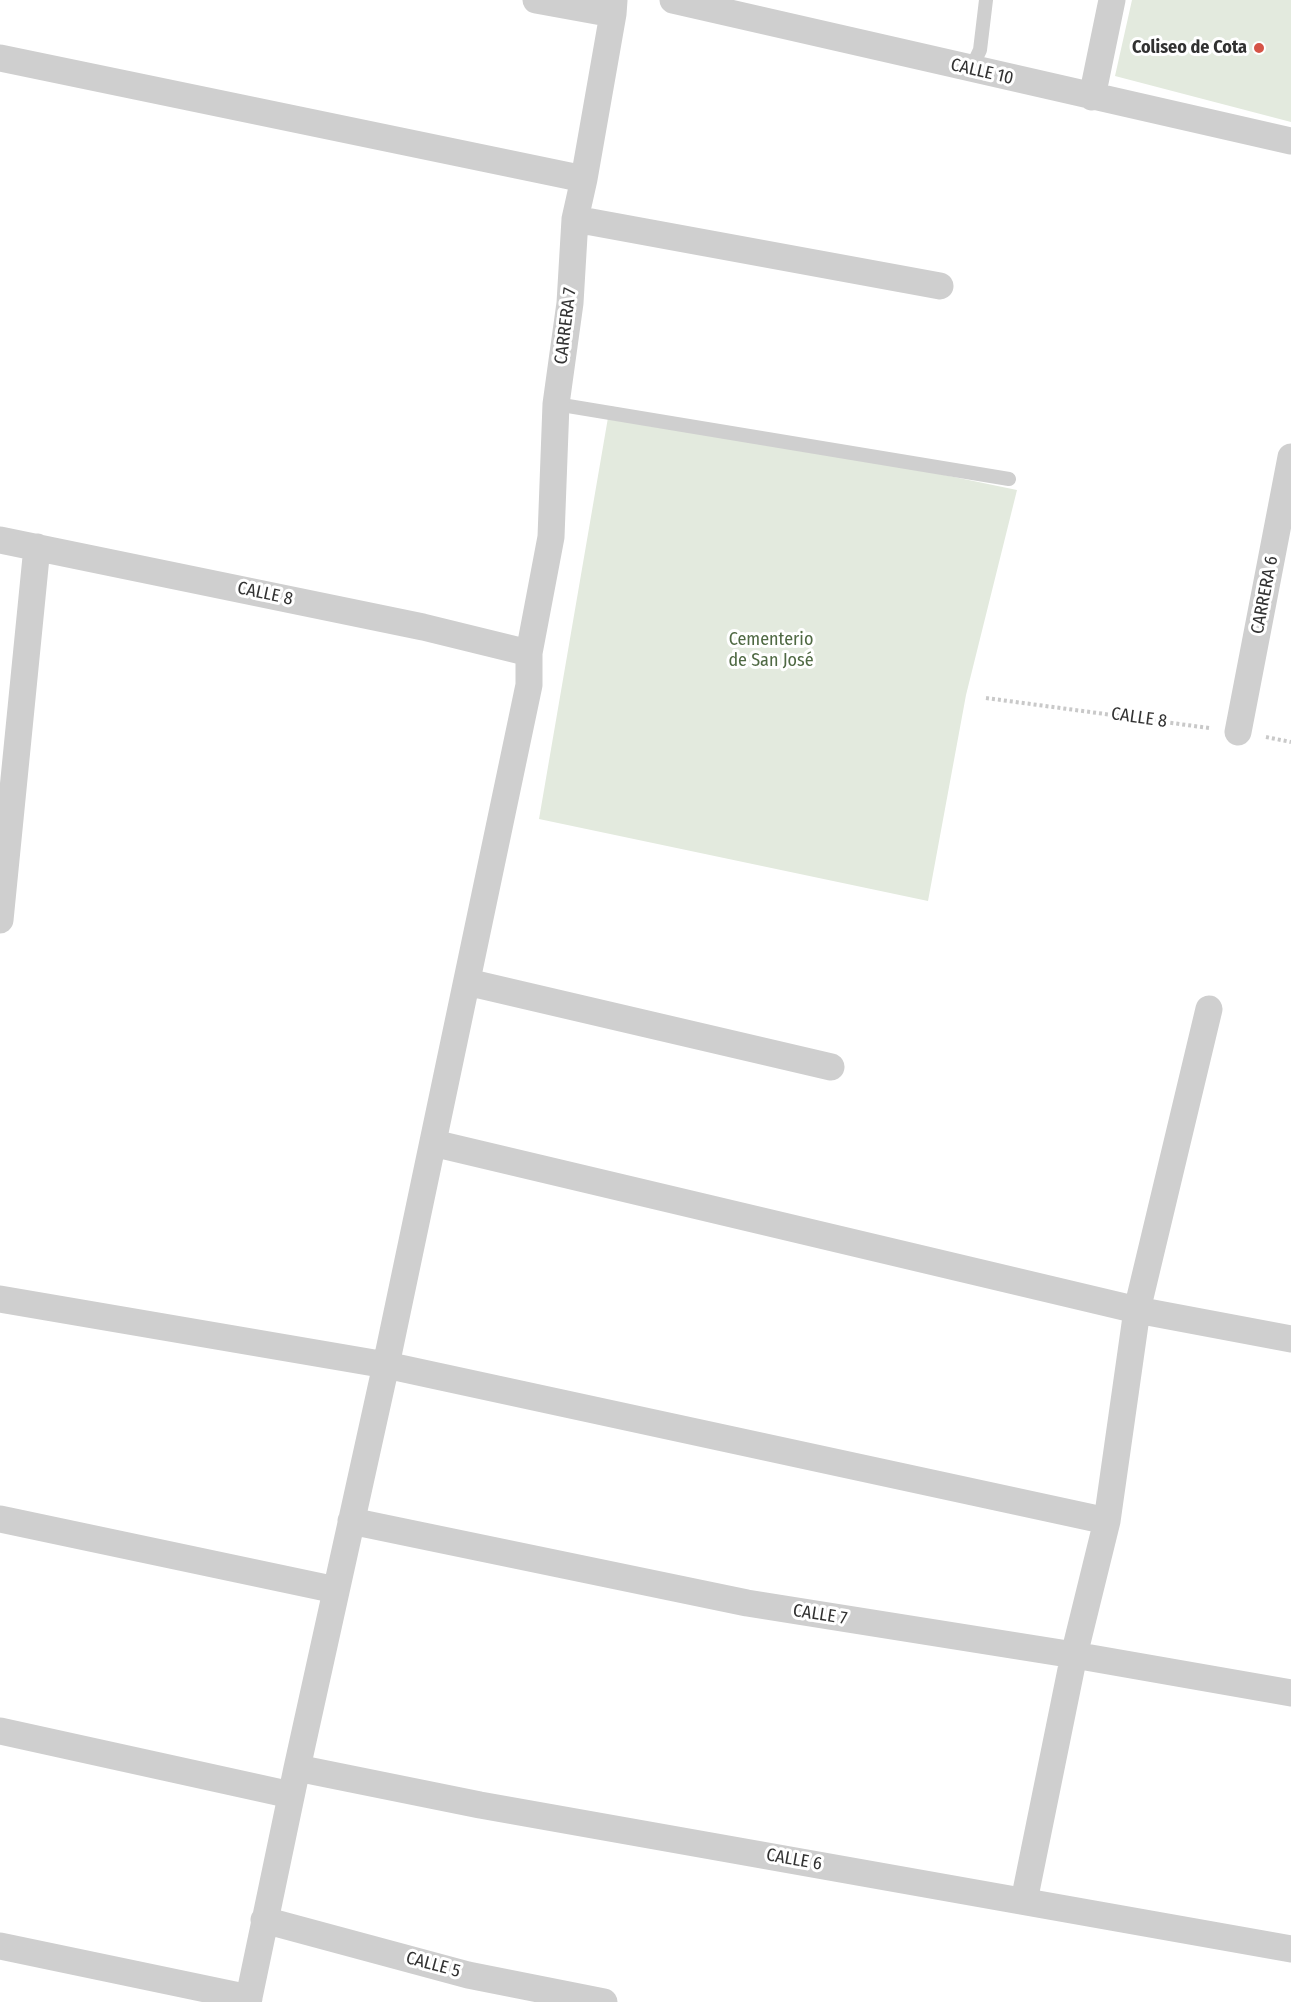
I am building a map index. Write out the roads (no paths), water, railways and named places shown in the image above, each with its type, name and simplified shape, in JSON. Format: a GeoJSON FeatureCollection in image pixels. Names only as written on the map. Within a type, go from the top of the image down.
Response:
{"type":"FeatureCollection","features":[{"type":"Feature","properties":{"kind":"street"},"geometry":{"type":"LineString","coordinates":[[536,0],[613,7]]}},
{"type":"Feature","properties":{"kind":"street"},"geometry":{"type":"LineString","coordinates":[[1092,97],[1112,0]]}},
{"type":"Feature","properties":{"kind":"street","name":"CALLE 10"},"geometry":{"type":"LineString","coordinates":[[686,2],[1291,141]]}},
{"type":"Feature","properties":{"kind":"street","name":"CARRERA 7"},"geometry":{"type":"LineString","coordinates":[[248,2000],[386,1365],[529,685],[529,653],[551,537],[556,404],[570,303],[575,219],[584,179],[613,7]]}},
{"type":"Feature","properties":{"kind":"street"},"geometry":{"type":"LineString","coordinates":[[0,58],[584,179]]}},
{"type":"Feature","properties":{"kind":"street"},"geometry":{"type":"LineString","coordinates":[[575,219],[940,286]]}},
{"type":"Feature","properties":{"kind":"street","name":"CARRERA 6"},"geometry":{"type":"LineString","coordinates":[[1238,732],[1291,457]]}},
{"type":"Feature","properties":{"kind":"street","name":"CALLE 8"},"geometry":{"type":"LineString","coordinates":[[0,540],[423,627],[529,653]]}},
{"type":"Feature","properties":{"kind":"street"},"geometry":{"type":"LineString","coordinates":[[1,907],[37,547]]}},
{"type":"Feature","properties":{"kind":"street"},"geometry":{"type":"LineString","coordinates":[[467,982],[831,1067]]}},
{"type":"Feature","properties":{"kind":"street"},"geometry":{"type":"LineString","coordinates":[[1024,1901],[1074,1655],[1107,1521],[1137,1310],[1209,1009]]}},
{"type":"Feature","properties":{"kind":"street"},"geometry":{"type":"LineString","coordinates":[[433,1143],[1137,1310],[1291,1339]]}},
{"type":"Feature","properties":{"kind":"street"},"geometry":{"type":"LineString","coordinates":[[0,1299],[386,1365],[1107,1521]]}},
{"type":"Feature","properties":{"kind":"street"},"geometry":{"type":"LineString","coordinates":[[0,1519],[336,1590]]}},
{"type":"Feature","properties":{"kind":"street","name":"CALLE 7"},"geometry":{"type":"LineString","coordinates":[[351,1521],[747,1603],[1074,1655],[1291,1693]]}},
{"type":"Feature","properties":{"kind":"street"},"geometry":{"type":"LineString","coordinates":[[0,1731],[291,1795]]}},
{"type":"Feature","properties":{"kind":"street","name":"CALLE 6"},"geometry":{"type":"LineString","coordinates":[[297,1768],[480,1805],[1291,1949]]}},
{"type":"Feature","properties":{"kind":"street","name":"CALLE 5"},"geometry":{"type":"LineString","coordinates":[[264,1920],[468,1975],[604,2002]]}},
{"type":"Feature","properties":{"kind":"street"},"geometry":{"type":"LineString","coordinates":[[0,1946],[248,2000]]}},
{"type":"Feature","properties":{"kind":"lane"},"geometry":{"type":"LineString","coordinates":[[971,69],[980,50],[986,0]]}},
{"type":"Feature","properties":{"kind":"lane"},"geometry":{"type":"LineString","coordinates":[[556,404],[1009,478]]}},
{"type":"Feature","properties":{"kind":"place","name":"Coliseo de Cota"},"geometry":{"type":"Point","coordinates":[1259,48]}},
{"type":"Feature","properties":{"kind":"park label","name":"Cementerio de San José"},"geometry":{"type":"Point","coordinates":[771,650]}}]}
